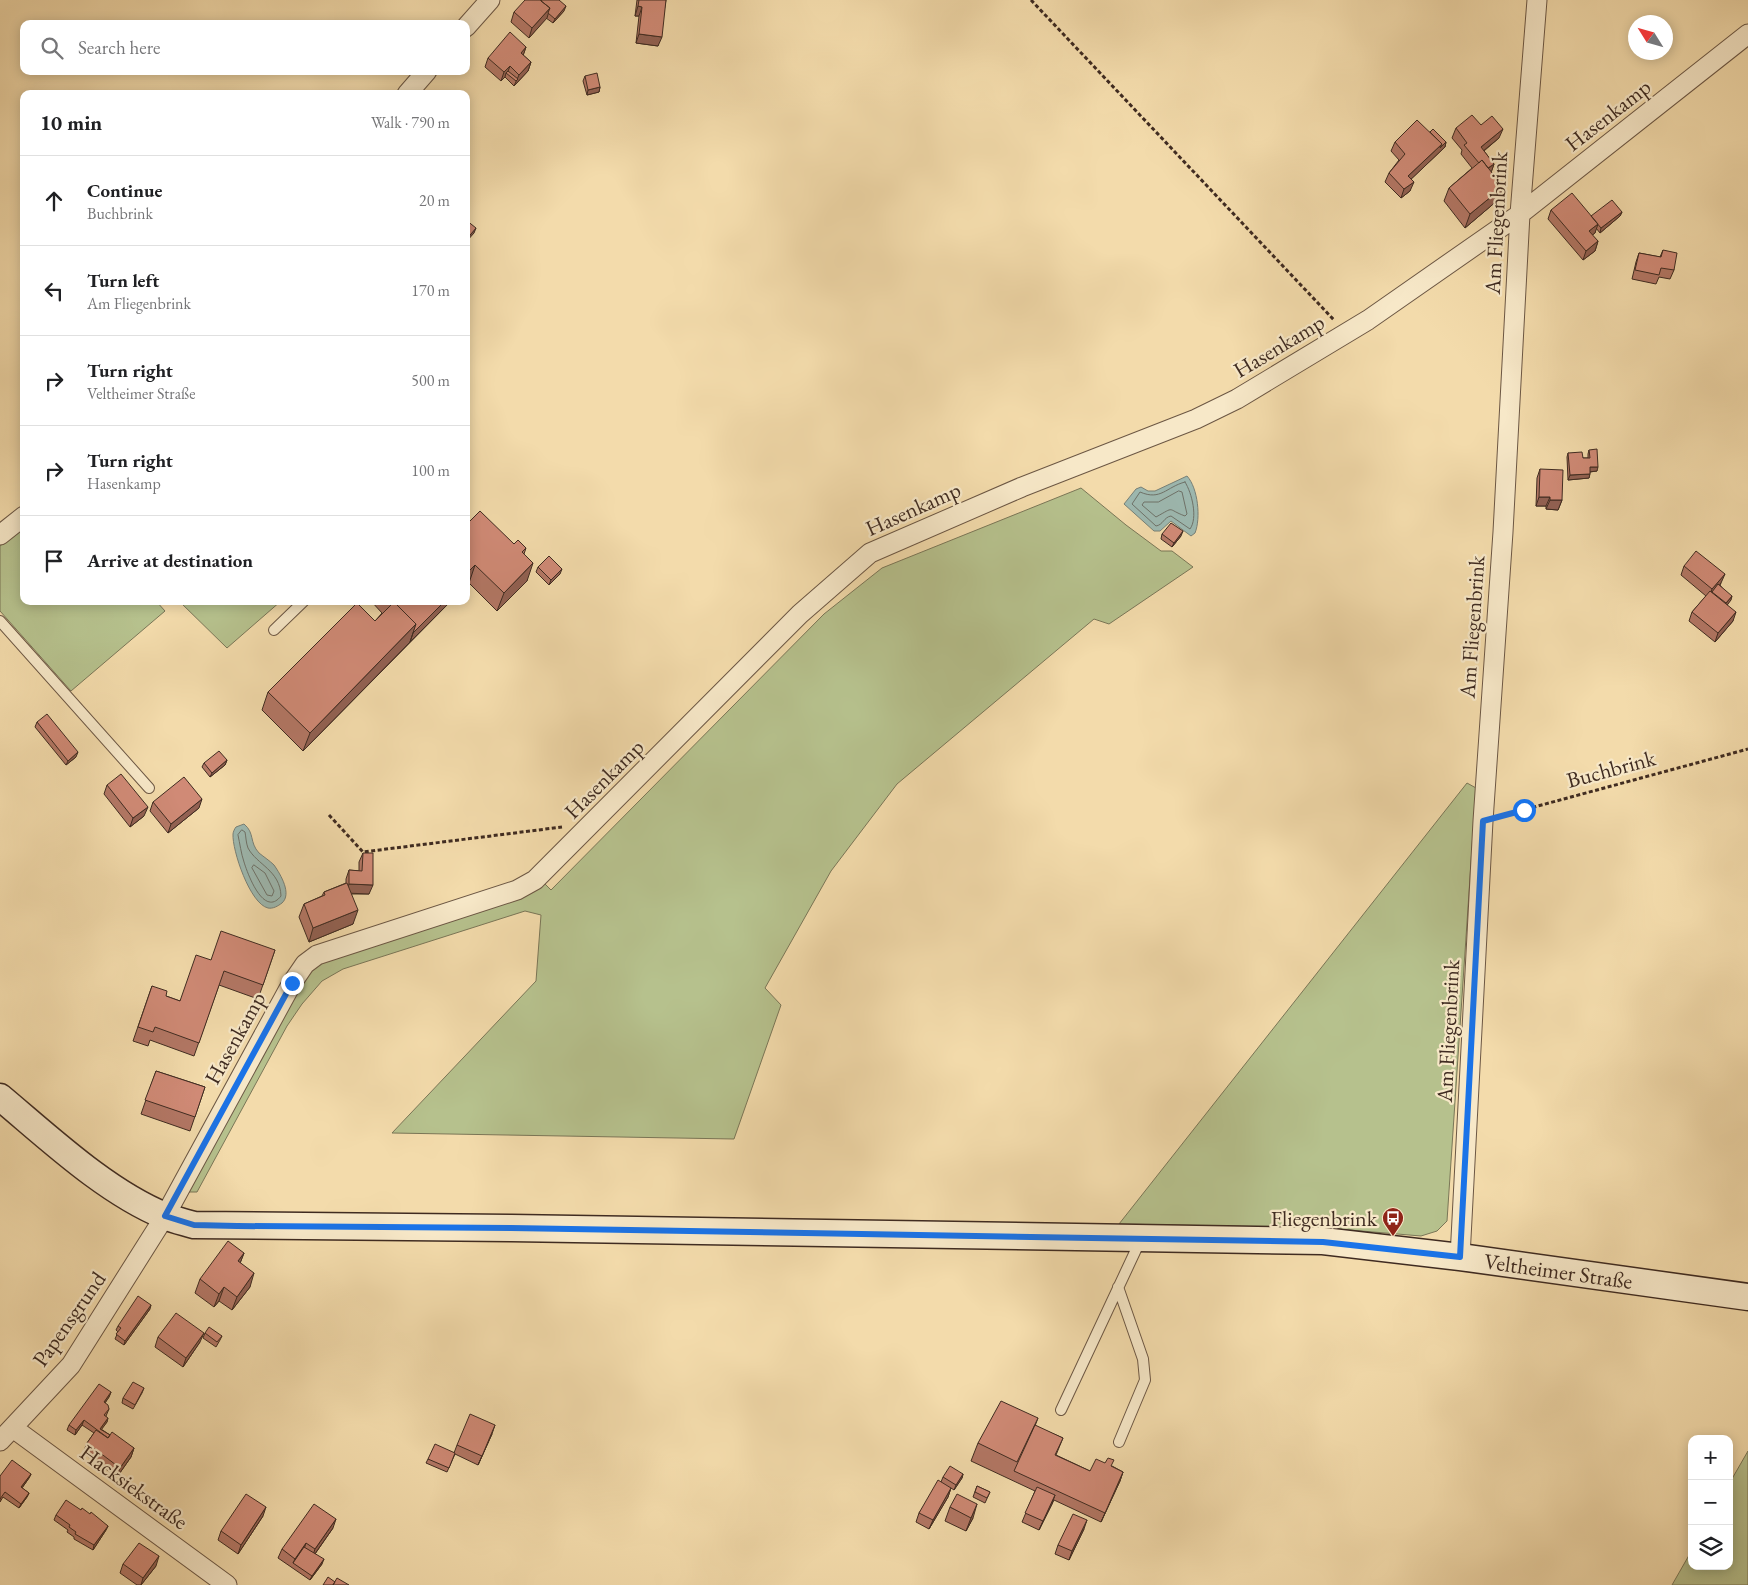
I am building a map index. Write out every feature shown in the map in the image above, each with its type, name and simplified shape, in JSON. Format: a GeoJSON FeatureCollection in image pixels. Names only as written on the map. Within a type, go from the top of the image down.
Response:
{"type":"FeatureCollection","features":[{"type":"Feature","properties":{"kind":"main road","name":"Veltheimer Straße"},"geometry":{"type":"LineString","coordinates":[[0,1098],[91,1171],[128,1197],[165,1216],[194,1225],[502,1228],[1323,1242],[1460,1257],[1748,1297]]}},
{"type":"Feature","properties":{"kind":"street"},"geometry":{"type":"LineString","coordinates":[[470,22],[490,0]]}},
{"type":"Feature","properties":{"kind":"street","name":"Am Fliegenbrink"},"geometry":{"type":"LineString","coordinates":[[1460,1257],[1483,821],[1503,522],[1520,214],[1537,0]]}},
{"type":"Feature","properties":{"kind":"street","name":"Hasenkamp"},"geometry":{"type":"LineString","coordinates":[[165,1216],[292,983],[305,964],[317,955],[517,890],[535,880],[587,830],[800,614],[870,553],[1022,487],[1196,419],[1237,399],[1368,320],[1520,214],[1748,34]]}},
{"type":"Feature","properties":{"kind":"street"},"geometry":{"type":"LineString","coordinates":[[410,90],[424,75]]}},
{"type":"Feature","properties":{"kind":"street"},"geometry":{"type":"LineString","coordinates":[[0,535],[20,519]]}},
{"type":"Feature","properties":{"kind":"street","name":"Papensgrund"},"geometry":{"type":"LineString","coordinates":[[7,1434],[71,1365],[165,1216]]}},
{"type":"Feature","properties":{"kind":"street","name":"Hacksiekstraße"},"geometry":{"type":"LineString","coordinates":[[7,1434],[227,1585]]}},
{"type":"Feature","properties":{"kind":"lane"},"geometry":{"type":"LineString","coordinates":[[274,630],[300,605]]}},
{"type":"Feature","properties":{"kind":"lane"},"geometry":{"type":"LineString","coordinates":[[0,621],[149,788]]}},
{"type":"Feature","properties":{"kind":"lane"},"geometry":{"type":"LineString","coordinates":[[1062,1410],[1141,1238]]}},
{"type":"Feature","properties":{"kind":"lane"},"geometry":{"type":"LineString","coordinates":[[1118,1287],[1143,1359],[1145,1380],[1119,1442]]}},
{"type":"Feature","properties":{"kind":"path"},"geometry":{"type":"LineString","coordinates":[[1031,0],[1329,315],[1348,331]]}},
{"type":"Feature","properties":{"kind":"path","name":"Buchbrink"},"geometry":{"type":"LineString","coordinates":[[1483,821],[1748,750]]}},
{"type":"Feature","properties":{"kind":"path"},"geometry":{"type":"LineString","coordinates":[[329,814],[363,852],[575,825],[587,830]]}},
{"type":"Feature","properties":{"kind":"green space"},"geometry":{"type":"Polygon","coordinates":[[[1081,488],[1161,551],[1172,551],[1193,567],[1109,624],[1094,619],[897,784],[831,871],[765,988],[781,1005],[734,1139],[392,1133],[536,981],[541,915],[525,911],[343,969],[322,981],[302,1004],[287,1026],[197,1192],[185,1192],[309,968],[337,953],[542,881],[551,890],[824,614],[882,568],[1081,488]]]}},
{"type":"Feature","properties":{"kind":"green space"},"geometry":{"type":"Polygon","coordinates":[[[20,530],[20,605],[160,605],[165,611],[71,691],[0,611],[0,546],[20,530]]]}},
{"type":"Feature","properties":{"kind":"green space"},"geometry":{"type":"Polygon","coordinates":[[[183,605],[276,605],[227,648],[183,605]]]}},
{"type":"Feature","properties":{"kind":"green space"},"geometry":{"type":"Polygon","coordinates":[[[1467,783],[1476,788],[1447,1221],[1437,1231],[1421,1236],[1326,1228],[1119,1224],[1467,783]]]}},
{"type":"Feature","properties":{"kind":"green space"},"geometry":{"type":"Polygon","coordinates":[[[1748,1451],[1748,1585],[1672,1585],[1688,1557],[1688,1570],[1733,1570],[1733,1477],[1748,1451]]]}},
{"type":"Feature","properties":{"kind":"water"},"geometry":{"type":"Polygon","coordinates":[[[1187,476],[1194,488],[1198,512],[1197,527],[1195,533],[1191,536],[1171,521],[1160,531],[1154,531],[1124,504],[1136,489],[1141,487],[1148,491],[1155,491],[1187,476]]]}},
{"type":"Feature","properties":{"kind":"water"},"geometry":{"type":"Polygon","coordinates":[[[244,824],[250,831],[256,849],[274,865],[284,884],[286,890],[285,899],[275,907],[268,908],[261,904],[243,876],[233,842],[233,834],[236,827],[244,824]]]}},
{"type":"Feature","properties":{"kind":"building"},"geometry":{"type":"Polygon","coordinates":[[[525,0],[540,0],[550,8],[532,28],[514,12],[525,0]]]}},
{"type":"Feature","properties":{"kind":"building"},"geometry":{"type":"Polygon","coordinates":[[[542,0],[559,0],[566,6],[555,19],[548,13],[550,8],[542,0]]]}},
{"type":"Feature","properties":{"kind":"building"},"geometry":{"type":"Polygon","coordinates":[[[639,0],[666,0],[662,37],[639,34],[642,7],[638,6],[639,0]]]}},
{"type":"Feature","properties":{"kind":"building"},"geometry":{"type":"Polygon","coordinates":[[[510,32],[526,47],[521,53],[531,62],[519,75],[510,66],[504,72],[488,58],[510,32]]]}},
{"type":"Feature","properties":{"kind":"building"},"geometry":{"type":"Polygon","coordinates":[[[508,71],[518,79],[516,81],[506,73],[508,71]]]}},
{"type":"Feature","properties":{"kind":"building"},"geometry":{"type":"Polygon","coordinates":[[[597,73],[600,87],[588,90],[585,76],[597,73]]]}},
{"type":"Feature","properties":{"kind":"building"},"geometry":{"type":"Polygon","coordinates":[[[1472,115],[1481,125],[1492,116],[1503,129],[1481,147],[1494,164],[1488,168],[1482,160],[1479,163],[1464,145],[1467,143],[1456,128],[1472,115]]]}},
{"type":"Feature","properties":{"kind":"building"},"geometry":{"type":"Polygon","coordinates":[[[1417,120],[1442,144],[1408,176],[1414,182],[1404,189],[1389,173],[1405,154],[1395,142],[1417,120]]]}},
{"type":"Feature","properties":{"kind":"building"},"geometry":{"type":"Polygon","coordinates":[[[1433,129],[1446,142],[1440,148],[1442,144],[1430,132],[1433,129]]]}},
{"type":"Feature","properties":{"kind":"building"},"geometry":{"type":"Polygon","coordinates":[[[1482,160],[1503,187],[1470,214],[1449,188],[1482,160]]]}},
{"type":"Feature","properties":{"kind":"building"},"geometry":{"type":"Polygon","coordinates":[[[1572,193],[1598,224],[1589,231],[1598,241],[1586,251],[1551,210],[1572,193]]]}},
{"type":"Feature","properties":{"kind":"building"},"geometry":{"type":"Polygon","coordinates":[[[1612,200],[1622,212],[1601,228],[1591,216],[1612,200]]]}},
{"type":"Feature","properties":{"kind":"building"},"geometry":{"type":"Polygon","coordinates":[[[470,223],[476,228],[470,235],[470,223]]]}},
{"type":"Feature","properties":{"kind":"building"},"geometry":{"type":"Polygon","coordinates":[[[1663,250],[1677,253],[1674,270],[1661,268],[1659,275],[1635,270],[1639,253],[1661,257],[1663,250]]]}},
{"type":"Feature","properties":{"kind":"building"},"geometry":{"type":"Polygon","coordinates":[[[1597,449],[1598,467],[1590,467],[1590,474],[1570,475],[1568,453],[1582,452],[1583,458],[1590,458],[1589,450],[1597,449]]]}},
{"type":"Feature","properties":{"kind":"building"},"geometry":{"type":"Polygon","coordinates":[[[1540,469],[1563,470],[1562,500],[1550,500],[1550,497],[1539,497],[1540,469]]]}},
{"type":"Feature","properties":{"kind":"building"},"geometry":{"type":"Polygon","coordinates":[[[480,511],[514,544],[518,540],[526,548],[522,552],[533,563],[504,593],[475,565],[470,570],[470,521],[480,511]]]}},
{"type":"Feature","properties":{"kind":"building"},"geometry":{"type":"Polygon","coordinates":[[[1171,523],[1183,531],[1174,543],[1162,534],[1171,523]]]}},
{"type":"Feature","properties":{"kind":"building"},"geometry":{"type":"Polygon","coordinates":[[[1696,551],[1725,574],[1712,589],[1684,566],[1696,551]]]}},
{"type":"Feature","properties":{"kind":"building"},"geometry":{"type":"Polygon","coordinates":[[[549,556],[562,569],[551,580],[538,567],[549,556]]]}},
{"type":"Feature","properties":{"kind":"building"},"geometry":{"type":"Polygon","coordinates":[[[1718,584],[1732,596],[1726,603],[1712,592],[1718,584]]]}},
{"type":"Feature","properties":{"kind":"building"},"geometry":{"type":"Polygon","coordinates":[[[1710,591],[1736,612],[1718,633],[1692,612],[1710,591]]]}},
{"type":"Feature","properties":{"kind":"building"},"geometry":{"type":"Polygon","coordinates":[[[355,605],[359,605],[375,621],[391,605],[397,605],[416,624],[310,733],[268,692],[355,605]]]}},
{"type":"Feature","properties":{"kind":"building"},"geometry":{"type":"Polygon","coordinates":[[[397,605],[441,605],[413,633],[416,624],[397,605]]]}},
{"type":"Feature","properties":{"kind":"building"},"geometry":{"type":"Polygon","coordinates":[[[47,714],[78,752],[68,761],[37,722],[47,714]]]}},
{"type":"Feature","properties":{"kind":"building"},"geometry":{"type":"Polygon","coordinates":[[[219,751],[227,760],[212,773],[204,763],[219,751]]]}},
{"type":"Feature","properties":{"kind":"building"},"geometry":{"type":"Polygon","coordinates":[[[121,774],[148,807],[133,818],[107,785],[121,774]]]}},
{"type":"Feature","properties":{"kind":"building"},"geometry":{"type":"Polygon","coordinates":[[[184,777],[202,799],[171,824],[153,802],[184,777]]]}},
{"type":"Feature","properties":{"kind":"building"},"geometry":{"type":"Polygon","coordinates":[[[363,853],[373,853],[373,885],[349,884],[349,870],[362,871],[363,853]]]}},
{"type":"Feature","properties":{"kind":"building"},"geometry":{"type":"Polygon","coordinates":[[[347,883],[358,910],[313,928],[304,904],[325,895],[324,892],[347,883]]]}},
{"type":"Feature","properties":{"kind":"building"},"geometry":{"type":"Polygon","coordinates":[[[221,931],[275,950],[263,985],[224,971],[199,1043],[155,1027],[153,1032],[138,1027],[152,986],[167,991],[166,996],[180,1001],[196,955],[211,960],[221,931]]]}},
{"type":"Feature","properties":{"kind":"building"},"geometry":{"type":"Polygon","coordinates":[[[156,1071],[205,1087],[195,1117],[145,1100],[156,1071]]]}},
{"type":"Feature","properties":{"kind":"building"},"geometry":{"type":"Polygon","coordinates":[[[228,1241],[244,1253],[238,1261],[254,1273],[237,1297],[224,1287],[219,1294],[200,1279],[228,1241]]]}},
{"type":"Feature","properties":{"kind":"building"},"geometry":{"type":"Polygon","coordinates":[[[138,1296],[151,1305],[125,1341],[116,1334],[121,1328],[118,1326],[138,1296]]]}},
{"type":"Feature","properties":{"kind":"building"},"geometry":{"type":"Polygon","coordinates":[[[176,1313],[204,1333],[186,1358],[158,1337],[176,1313]]]}},
{"type":"Feature","properties":{"kind":"building"},"geometry":{"type":"Polygon","coordinates":[[[209,1327],[222,1336],[217,1342],[205,1333],[209,1327]]]}},
{"type":"Feature","properties":{"kind":"building"},"geometry":{"type":"Polygon","coordinates":[[[133,1382],[144,1388],[135,1405],[123,1398],[133,1382]]]}},
{"type":"Feature","properties":{"kind":"building"},"geometry":{"type":"Polygon","coordinates":[[[99,1384],[111,1392],[104,1402],[108,1405],[109,1409],[104,1415],[108,1418],[100,1429],[110,1435],[108,1438],[84,1420],[76,1430],[69,1425],[99,1384]]]}},
{"type":"Feature","properties":{"kind":"building"},"geometry":{"type":"Polygon","coordinates":[[[1001,1401],[1038,1418],[1017,1462],[978,1443],[1001,1401]]]}},
{"type":"Feature","properties":{"kind":"building"},"geometry":{"type":"Polygon","coordinates":[[[470,1414],[495,1425],[482,1456],[457,1445],[470,1414]]]}},
{"type":"Feature","properties":{"kind":"building"},"geometry":{"type":"Polygon","coordinates":[[[1035,1425],[1063,1438],[1055,1455],[1090,1471],[1096,1459],[1105,1463],[1108,1458],[1114,1460],[1111,1466],[1123,1472],[1105,1513],[1014,1471],[1035,1425]]]}},
{"type":"Feature","properties":{"kind":"building"},"geometry":{"type":"Polygon","coordinates":[[[96,1430],[108,1438],[112,1432],[134,1448],[120,1468],[87,1443],[96,1430]]]}},
{"type":"Feature","properties":{"kind":"building"},"geometry":{"type":"Polygon","coordinates":[[[435,1444],[455,1453],[449,1468],[428,1459],[435,1444]]]}},
{"type":"Feature","properties":{"kind":"building"},"geometry":{"type":"Polygon","coordinates":[[[12,1460],[31,1474],[21,1487],[29,1493],[21,1504],[5,1492],[0,1499],[0,1476],[12,1460]]]}},
{"type":"Feature","properties":{"kind":"building"},"geometry":{"type":"Polygon","coordinates":[[[950,1466],[963,1474],[956,1485],[943,1477],[950,1466]]]}},
{"type":"Feature","properties":{"kind":"building"},"geometry":{"type":"Polygon","coordinates":[[[938,1480],[951,1488],[933,1520],[919,1513],[938,1480]]]}},
{"type":"Feature","properties":{"kind":"building"},"geometry":{"type":"Polygon","coordinates":[[[977,1486],[990,1492],[987,1498],[975,1492],[977,1486]]]}},
{"type":"Feature","properties":{"kind":"building"},"geometry":{"type":"Polygon","coordinates":[[[1037,1487],[1055,1495],[1043,1521],[1025,1513],[1037,1487]]]}},
{"type":"Feature","properties":{"kind":"building"},"geometry":{"type":"Polygon","coordinates":[[[246,1494],[266,1507],[241,1545],[221,1531],[246,1494]]]}},
{"type":"Feature","properties":{"kind":"building"},"geometry":{"type":"Polygon","coordinates":[[[957,1494],[977,1504],[971,1518],[950,1507],[957,1494]]]}},
{"type":"Feature","properties":{"kind":"building"},"geometry":{"type":"Polygon","coordinates":[[[66,1500],[81,1510],[82,1508],[90,1514],[91,1512],[108,1526],[94,1545],[75,1534],[76,1532],[69,1527],[70,1525],[56,1515],[66,1500]]]}},
{"type":"Feature","properties":{"kind":"building"},"geometry":{"type":"Polygon","coordinates":[[[314,1504],[336,1519],[315,1549],[306,1543],[295,1559],[282,1549],[314,1504]]]}},
{"type":"Feature","properties":{"kind":"building"},"geometry":{"type":"Polygon","coordinates":[[[1073,1514],[1087,1520],[1072,1551],[1058,1545],[1073,1514]]]}},
{"type":"Feature","properties":{"kind":"building"},"geometry":{"type":"Polygon","coordinates":[[[139,1543],[159,1556],[143,1578],[123,1564],[139,1543]]]}},
{"type":"Feature","properties":{"kind":"building"},"geometry":{"type":"Polygon","coordinates":[[[304,1547],[324,1559],[312,1576],[293,1563],[304,1547]]]}},
{"type":"Feature","properties":{"kind":"building"},"geometry":{"type":"Polygon","coordinates":[[[328,1577],[335,1582],[333,1585],[323,1585],[328,1577]]]}},
{"type":"Feature","properties":{"kind":"building"},"geometry":{"type":"Polygon","coordinates":[[[337,1578],[349,1585],[333,1585],[337,1578]]]}},
{"type":"Feature","properties":{"kind":"place","name":"Fliegenbrink"},"geometry":{"type":"Point","coordinates":[1393,1237]}},
{"type":"Feature","properties":{"kind":"route"},"geometry":{"type":"LineString","coordinates":[[292,983],[165,1216],[194,1225],[237,1226],[511,1228],[1323,1242],[1460,1257],[1483,821],[1524,810]]}}]}
